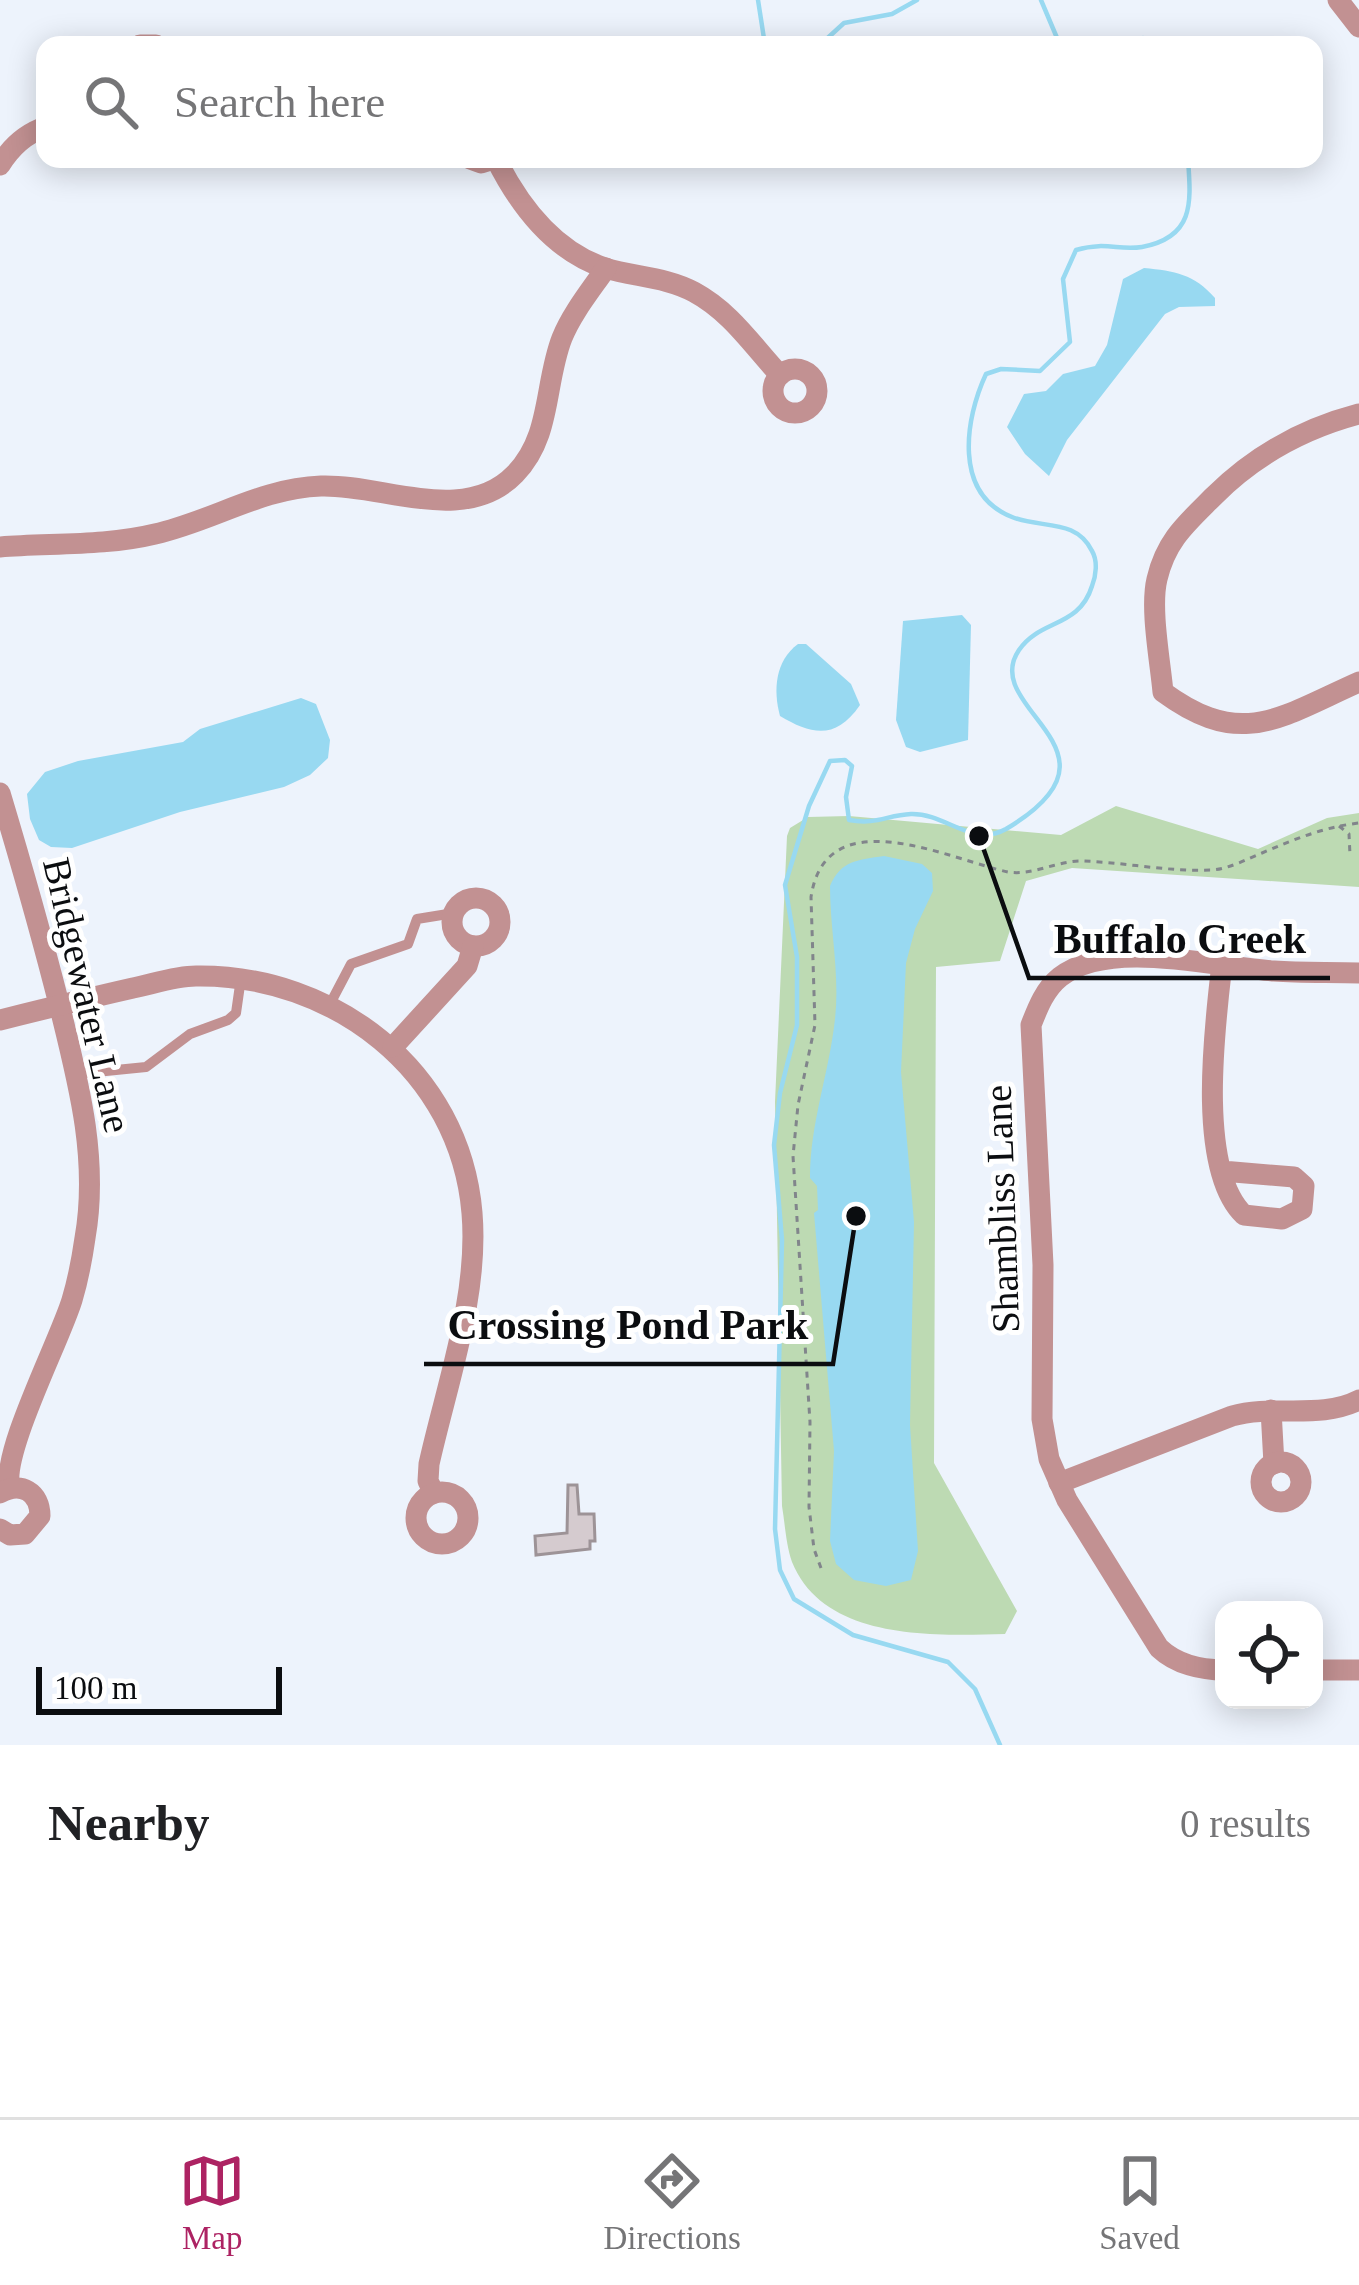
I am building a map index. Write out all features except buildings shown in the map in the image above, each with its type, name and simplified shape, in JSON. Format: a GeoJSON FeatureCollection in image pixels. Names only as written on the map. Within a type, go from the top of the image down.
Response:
{"type":"FeatureCollection","features":[{"type":"Feature","properties":{"kind":"street"},"geometry":{"type":"LineString","coordinates":[[1338,0],[1359,27]]}},
{"type":"Feature","properties":{"kind":"street"},"geometry":{"type":"LineString","coordinates":[[0,165],[10,150],[36,130]]}},
{"type":"Feature","properties":{"kind":"street"},"geometry":{"type":"LineString","coordinates":[[500,168],[540,224],[585,259],[658,278],[718,306],[780,376]]}},
{"type":"Feature","properties":{"kind":"street"},"geometry":{"type":"LineString","coordinates":[[0,547],[150,536],[193,525],[263,494],[292,488],[360,487],[437,500],[491,492],[530,458],[541,435],[562,338],[606,268]]}},
{"type":"Feature","properties":{"kind":"street"},"geometry":{"type":"LineString","coordinates":[[1359,414],[1287,441],[1232,477],[1168,542],[1155,584],[1163,692],[1188,710],[1214,721],[1256,724],[1359,682]]}},
{"type":"Feature","properties":{"kind":"street","name":"Bridgewater Lane"},"geometry":{"type":"LineString","coordinates":[[0,793],[38,916],[90,1155],[86,1234],[72,1301],[30,1398],[6,1470],[5,1491]]}},
{"type":"Feature","properties":{"kind":"street"},"geometry":{"type":"LineString","coordinates":[[470,898],[486,899],[497,910],[498,932],[488,943],[473,946],[454,932],[454,913],[470,898]]}},
{"type":"Feature","properties":{"kind":"street"},"geometry":{"type":"LineString","coordinates":[[393,1047],[466,966],[473,946]]}},
{"type":"Feature","properties":{"kind":"street","name":"Shambliss Lane"},"geometry":{"type":"LineString","coordinates":[[1215,1670],[1170,1658],[1159,1648],[1049,1460],[1042,1419],[1043,1265],[1031,1024],[1042,998],[1060,976],[1116,958],[1359,973]]}},
{"type":"Feature","properties":{"kind":"street"},"geometry":{"type":"LineString","coordinates":[[1222,964],[1212,1095],[1222,1171]]}},
{"type":"Feature","properties":{"kind":"street"},"geometry":{"type":"LineString","coordinates":[[0,1020],[189,976],[241,977],[330,1004],[393,1047],[448,1131],[462,1165],[472,1211],[465,1310],[429,1463],[428,1481],[434,1493]]}},
{"type":"Feature","properties":{"kind":"street"},"geometry":{"type":"LineString","coordinates":[[1059,1483],[1232,1415],[1324,1411],[1359,1400]]}},
{"type":"Feature","properties":{"kind":"street"},"geometry":{"type":"LineString","coordinates":[[1271,1410],[1274,1463]]}},
{"type":"Feature","properties":{"kind":"street"},"geometry":{"type":"LineString","coordinates":[[0,1529],[10,1535],[25,1534],[40,1516],[33,1494],[5,1491]]}},
{"type":"Feature","properties":{"kind":"street"},"geometry":{"type":"LineString","coordinates":[[1323,1670],[1359,1670]]}},
{"type":"Feature","properties":{"kind":"lane"},"geometry":{"type":"LineString","coordinates":[[330,1004],[351,964],[408,944],[417,919],[454,913]]}},
{"type":"Feature","properties":{"kind":"lane"},"geometry":{"type":"LineString","coordinates":[[76,1074],[146,1066],[190,1034],[228,1021],[236,1013],[241,977]]}},
{"type":"Feature","properties":{"kind":"path"},"geometry":{"type":"LineString","coordinates":[[821,1568],[809,1507],[810,1422],[793,1156],[815,1025],[814,876],[826,860],[848,848],[886,840],[969,858],[1011,873],[1078,861],[1210,870],[1338,825],[1359,823]]}},
{"type":"Feature","properties":{"kind":"path"},"geometry":{"type":"LineString","coordinates":[[1338,825],[1349,834],[1350,855]]}},
{"type":"Feature","properties":{"kind":"green space"},"geometry":{"type":"Polygon","coordinates":[[[1116,806],[1258,849],[1327,818],[1359,813],[1359,887],[1072,868],[1026,881],[1000,961],[936,967],[934,1463],[1017,1611],[1005,1634],[915,1633],[855,1620],[829,1607],[807,1588],[792,1562],[782,1506],[775,1102],[787,836],[790,828],[808,817],[849,816],[1061,835],[1116,806]]]}},
{"type":"Feature","properties":{"kind":"water"},"geometry":{"type":"Polygon","coordinates":[[[1144,268],[1191,279],[1215,298],[1215,306],[1179,307],[1165,314],[1067,440],[1049,476],[1025,454],[1007,427],[1024,394],[1046,391],[1063,374],[1095,366],[1107,345],[1123,279],[1144,268]]]}},
{"type":"Feature","properties":{"kind":"water"},"geometry":{"type":"Polygon","coordinates":[[[962,615],[971,625],[968,740],[920,752],[906,747],[896,720],[903,621],[962,615]]]}},
{"type":"Feature","properties":{"kind":"water"},"geometry":{"type":"Polygon","coordinates":[[[798,644],[806,644],[851,684],[860,705],[833,729],[813,730],[780,716],[778,677],[784,659],[798,644]]]}},
{"type":"Feature","properties":{"kind":"water"},"geometry":{"type":"Polygon","coordinates":[[[301,698],[316,704],[330,740],[328,758],[310,775],[284,787],[180,812],[72,848],[51,847],[39,840],[27,794],[45,772],[78,761],[183,742],[200,729],[301,698]]]}},
{"type":"Feature","properties":{"kind":"water"},"geometry":{"type":"Polygon","coordinates":[[[884,856],[922,864],[932,873],[933,891],[906,963],[901,1072],[914,1222],[910,1425],[918,1551],[911,1580],[886,1586],[854,1580],[836,1564],[830,1541],[834,1451],[814,1213],[818,1210],[817,1186],[810,1178],[836,1002],[830,886],[845,866],[884,856]]]}},
{"type":"Feature","properties":{"kind":"waterway"},"geometry":{"type":"LineString","coordinates":[[758,0],[764,36]]}},
{"type":"Feature","properties":{"kind":"waterway"},"geometry":{"type":"LineString","coordinates":[[830,36],[844,23],[892,14],[917,0]]}},
{"type":"Feature","properties":{"kind":"waterway"},"geometry":{"type":"LineString","coordinates":[[1041,0],[1056,36]]}},
{"type":"Feature","properties":{"kind":"waterway"},"geometry":{"type":"LineString","coordinates":[[1000,1745],[975,1689],[948,1662],[853,1635],[794,1599],[780,1570],[775,1529],[782,1240],[774,1145],[780,1093],[797,1025],[797,957],[785,885],[809,806],[830,761],[845,760],[852,766],[846,797],[849,820],[924,815],[982,835],[1006,829],[1043,801],[1058,776],[1058,753],[1018,692],[1012,672],[1028,640],[1069,617],[1086,600],[1095,578],[1095,559],[1077,533],[1012,517],[980,491],[969,454],[973,412],[986,374],[1001,369],[1040,371],[1070,342],[1063,279],[1076,250],[1142,247],[1159,242],[1181,226],[1189,203],[1189,168]]}},
{"type":"Feature","properties":{"kind":"place","name":"Buffalo Creek"},"geometry":{"type":"Point","coordinates":[979,836]}},
{"type":"Feature","properties":{"kind":"place","name":"Crossing Pond Park"},"geometry":{"type":"Point","coordinates":[856,1216]}}]}
